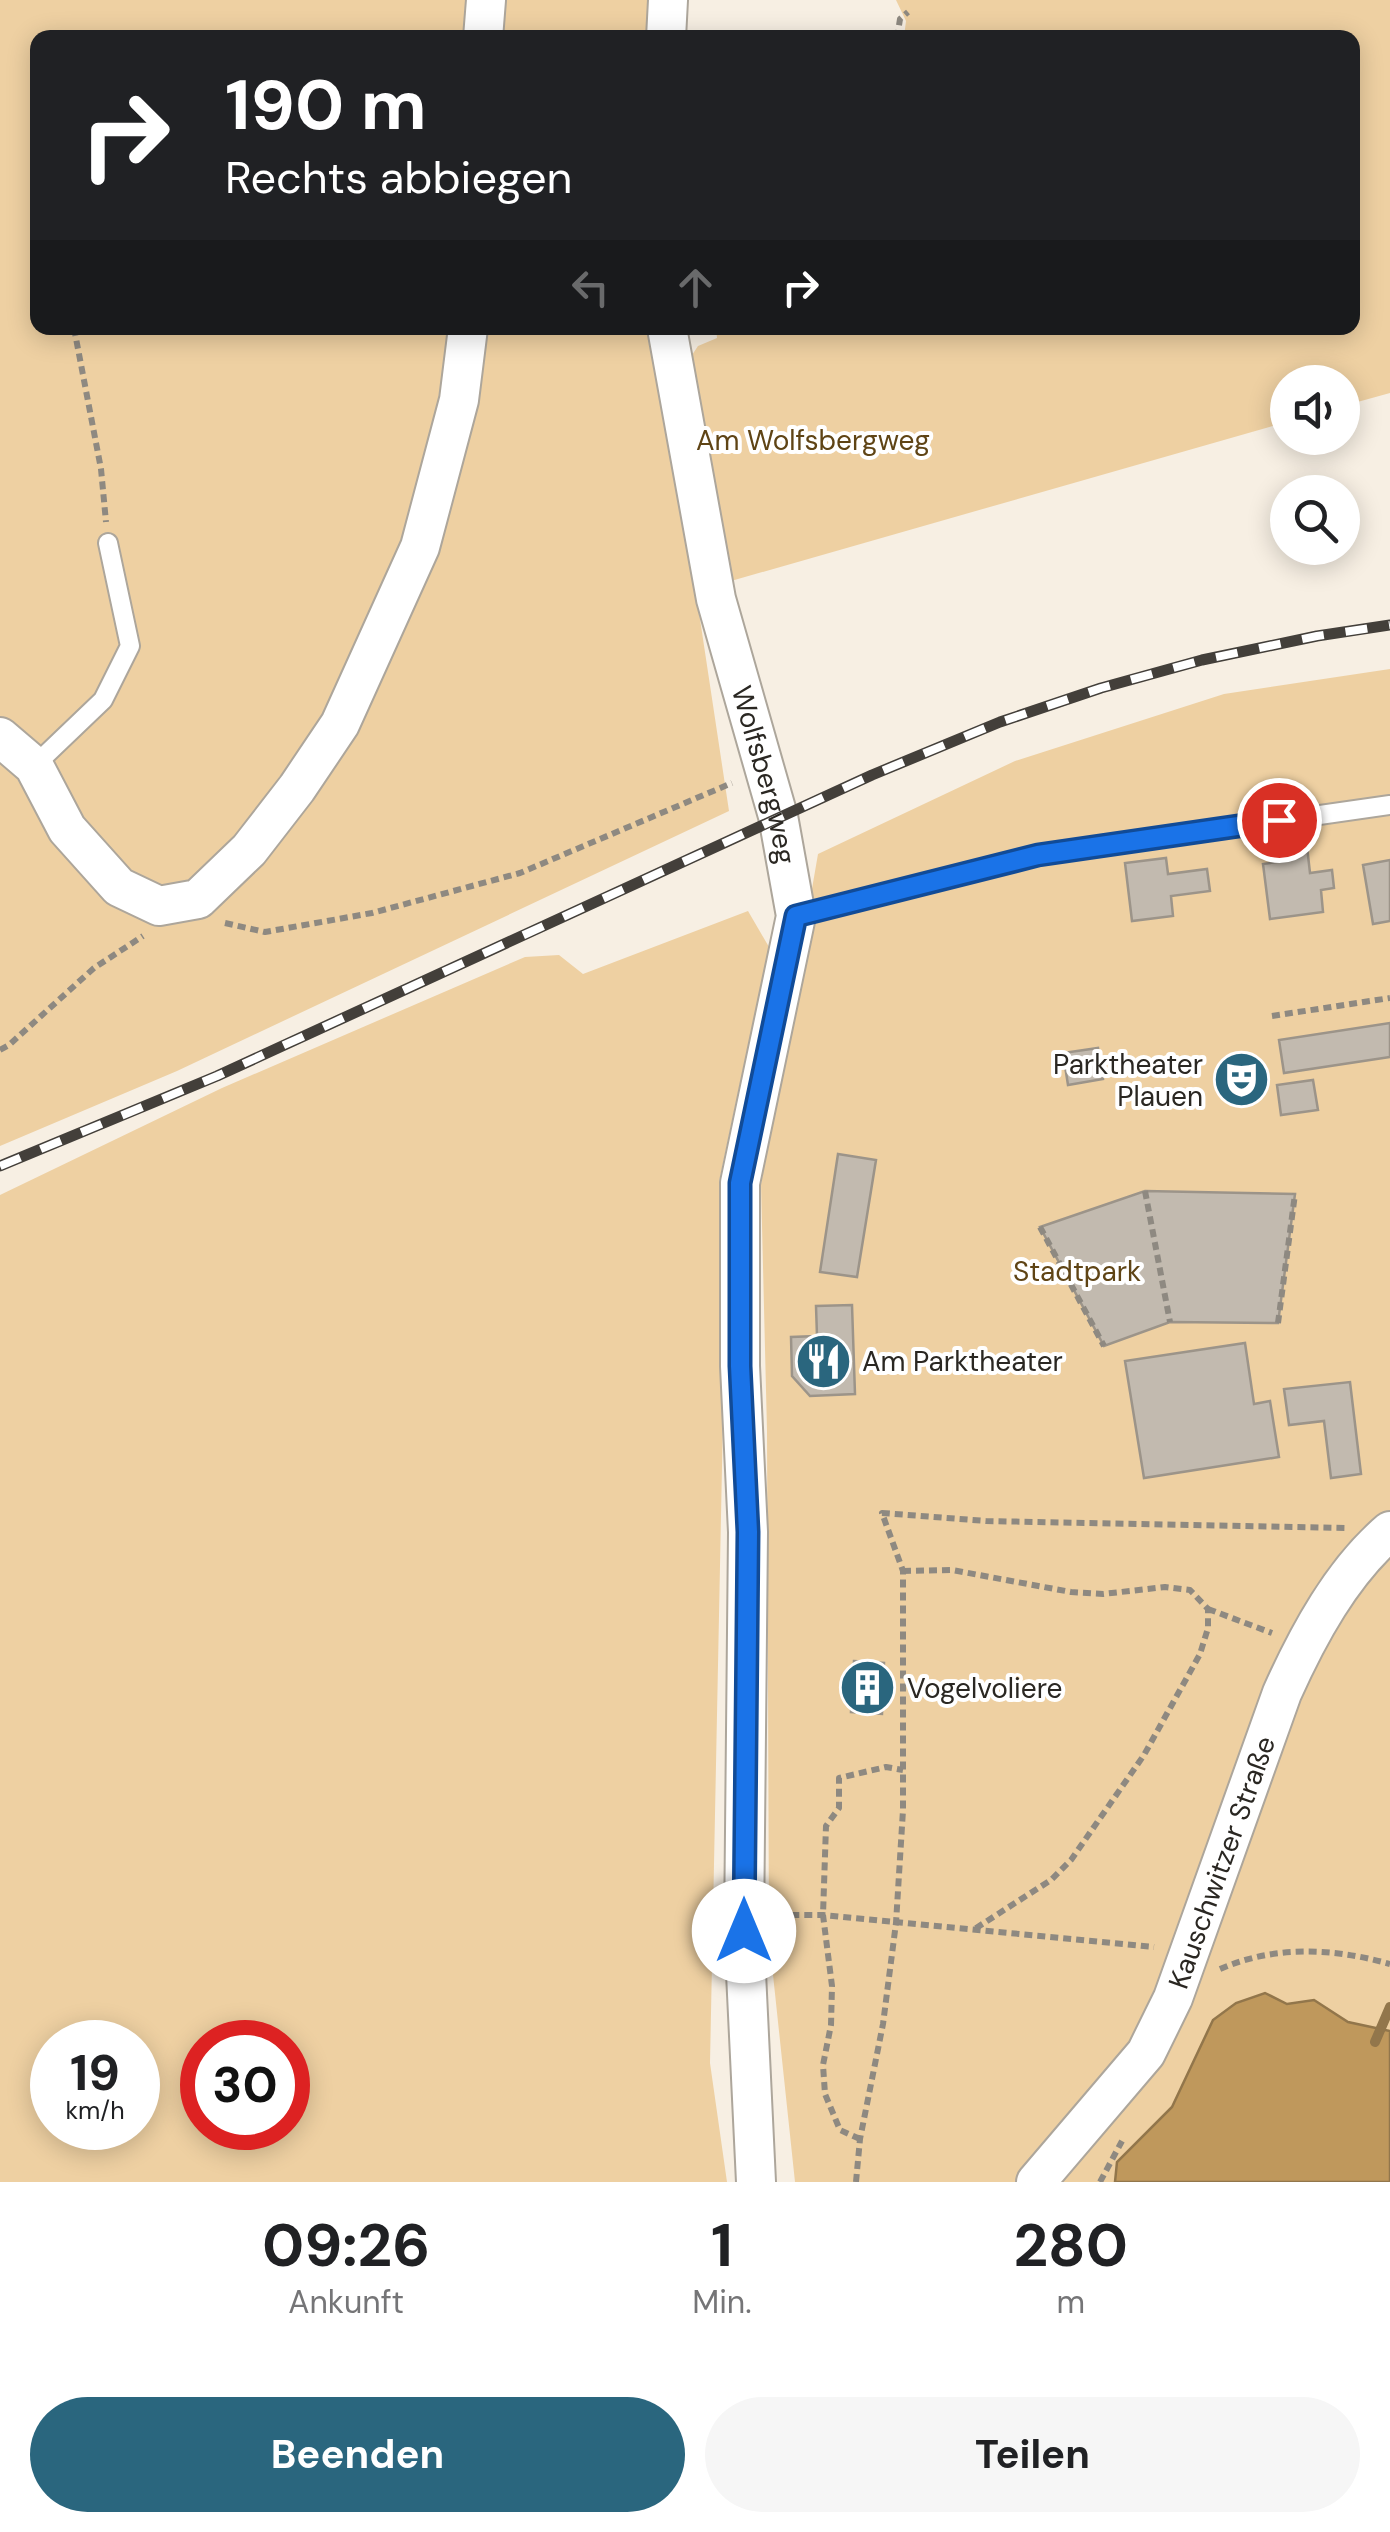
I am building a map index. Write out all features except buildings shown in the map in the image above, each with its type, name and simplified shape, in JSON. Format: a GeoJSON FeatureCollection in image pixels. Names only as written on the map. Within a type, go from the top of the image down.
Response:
{"type":"FeatureCollection","features":[{"type":"Feature","properties":{"kind":"street"},"geometry":{"type":"LineString","coordinates":[[484,30],[486,0]]}},
{"type":"Feature","properties":{"kind":"street"},"geometry":{"type":"LineString","coordinates":[[666,30],[668,0]]}},
{"type":"Feature","properties":{"kind":"street"},"geometry":{"type":"LineString","coordinates":[[0,737],[34,766],[67,829],[119,887],[159,906],[198,900],[248,850],[297,788],[340,724],[420,547],[459,400],[467,335]]}},
{"type":"Feature","properties":{"kind":"street","name":"Wolfsbergweg"},"geometry":{"type":"LineString","coordinates":[[667,335],[716,599],[778,816],[796,916],[740,1183],[740,1366],[748,1532],[744,1931],[756,2182]]}},
{"type":"Feature","properties":{"kind":"street","name":"Kauschwitzer Straße"},"geometry":{"type":"LineString","coordinates":[[1036,2182],[1146,2054],[1172,1998],[1282,1693],[1303,1646],[1359,1562],[1384,1535]]}},
{"type":"Feature","properties":{"kind":"lane"},"geometry":{"type":"LineString","coordinates":[[34,766],[103,700],[130,646],[108,543]]}},
{"type":"Feature","properties":{"kind":"lane"},"geometry":{"type":"LineString","coordinates":[[796,916],[1038,855],[1390,805]]}},
{"type":"Feature","properties":{"kind":"path"},"geometry":{"type":"LineString","coordinates":[[898,30],[900,20],[908,12]]}},
{"type":"Feature","properties":{"kind":"path"},"geometry":{"type":"LineString","coordinates":[[75,335],[101,469],[108,543]]}},
{"type":"Feature","properties":{"kind":"path"},"geometry":{"type":"LineString","coordinates":[[0,1050],[10,1046],[94,968],[198,900],[222,923],[265,932],[372,912],[520,873],[763,770]]}},
{"type":"Feature","properties":{"kind":"path"},"geometry":{"type":"LineString","coordinates":[[1272,1016],[1390,998]]}},
{"type":"Feature","properties":{"kind":"path"},"geometry":{"type":"LineString","coordinates":[[1145,1191],[1170,1322]]}},
{"type":"Feature","properties":{"kind":"path"},"geometry":{"type":"LineString","coordinates":[[1278,1323],[1295,1194]]}},
{"type":"Feature","properties":{"kind":"path"},"geometry":{"type":"LineString","coordinates":[[1040,1226],[1104,1346]]}},
{"type":"Feature","properties":{"kind":"path"},"geometry":{"type":"LineString","coordinates":[[856,2182],[896,1922],[903,1770],[904,1571],[882,1513],[986,1521],[1342,1526],[1384,1535]]}},
{"type":"Feature","properties":{"kind":"path"},"geometry":{"type":"LineString","coordinates":[[904,1571],[952,1570],[1070,1592],[1103,1594],[1165,1587],[1190,1590],[1208,1608],[1303,1646]]}},
{"type":"Feature","properties":{"kind":"path"},"geometry":{"type":"LineString","coordinates":[[972,1930],[1051,1880],[1071,1860],[1144,1755],[1200,1654],[1208,1628],[1208,1608]]}},
{"type":"Feature","properties":{"kind":"path"},"geometry":{"type":"LineString","coordinates":[[860,2139],[840,2130],[825,2094],[823,2065],[831,2025],[832,1986],[822,1914],[826,1826],[839,1808],[839,1778],[886,1766],[903,1770]]}},
{"type":"Feature","properties":{"kind":"path"},"geometry":{"type":"LineString","coordinates":[[744,1931],[790,1916],[822,1914],[1188,1952]]}},
{"type":"Feature","properties":{"kind":"path"},"geometry":{"type":"LineString","coordinates":[[1172,1998],[1204,1976],[1270,1953],[1324,1951],[1390,1964]]}},
{"type":"Feature","properties":{"kind":"green space"},"geometry":{"type":"Polygon","coordinates":[[[0,0],[650,0],[648,30],[30,30],[30,335],[657,335],[729,811],[177,1071],[0,1146],[0,0]]]}},
{"type":"Feature","properties":{"kind":"green space","name":"Am Wolfsbergweg"},"geometry":{"type":"Polygon","coordinates":[[[896,0],[1390,0],[1390,393],[1360,401],[1360,365],[1270,365],[1270,427],[724,583],[686,364],[698,346],[717,335],[1360,335],[1360,30],[905,30],[906,21],[896,0]]]}},
{"type":"Feature","properties":{"kind":"green space","name":"Stadtpark"},"geometry":{"type":"Polygon","coordinates":[[[1390,669],[1390,2182],[795,2182],[769,1937],[767,1431],[761,1184],[818,854],[1015,761],[1224,694],[1390,669]]]}},
{"type":"Feature","properties":{"kind":"green space"},"geometry":{"type":"Polygon","coordinates":[[[748,911],[769,947],[719,1182],[724,1367],[710,2063],[727,2182],[0,2182],[0,1195],[222,1088],[525,957],[559,955],[583,974],[748,911]]]}},
{"type":"Feature","properties":{"kind":"shaded area"},"geometry":{"type":"Polygon","coordinates":[[[1265,1993],[1287,2004],[1314,2000],[1348,2022],[1390,2031],[1390,2182],[1115,2182],[1117,2162],[1172,2107],[1213,2020],[1236,2003],[1265,1993]]]}},
{"type":"Feature","properties":{"kind":"waterway"},"geometry":{"type":"LineString","coordinates":[[1375,2042],[1390,2007]]}},
{"type":"Feature","properties":{"kind":"railway"},"geometry":{"type":"LineString","coordinates":[[0,1166],[217,1076],[872,775],[1000,722],[1202,660],[1390,625]]}},
{"type":"Feature","properties":{"kind":"place","name":"Parktheater Plauen"},"geometry":{"type":"Point","coordinates":[1242,1080]}},
{"type":"Feature","properties":{"kind":"place","name":"Am Parktheater"},"geometry":{"type":"Point","coordinates":[823,1361]}},
{"type":"Feature","properties":{"kind":"place","name":"Vogelvoliere"},"geometry":{"type":"Point","coordinates":[868,1688]}},
{"type":"Feature","properties":{"kind":"route"},"geometry":{"type":"LineString","coordinates":[[744,1931],[748,1532],[740,1366],[740,1183],[796,916],[1038,855],[1279,820]]}}]}
